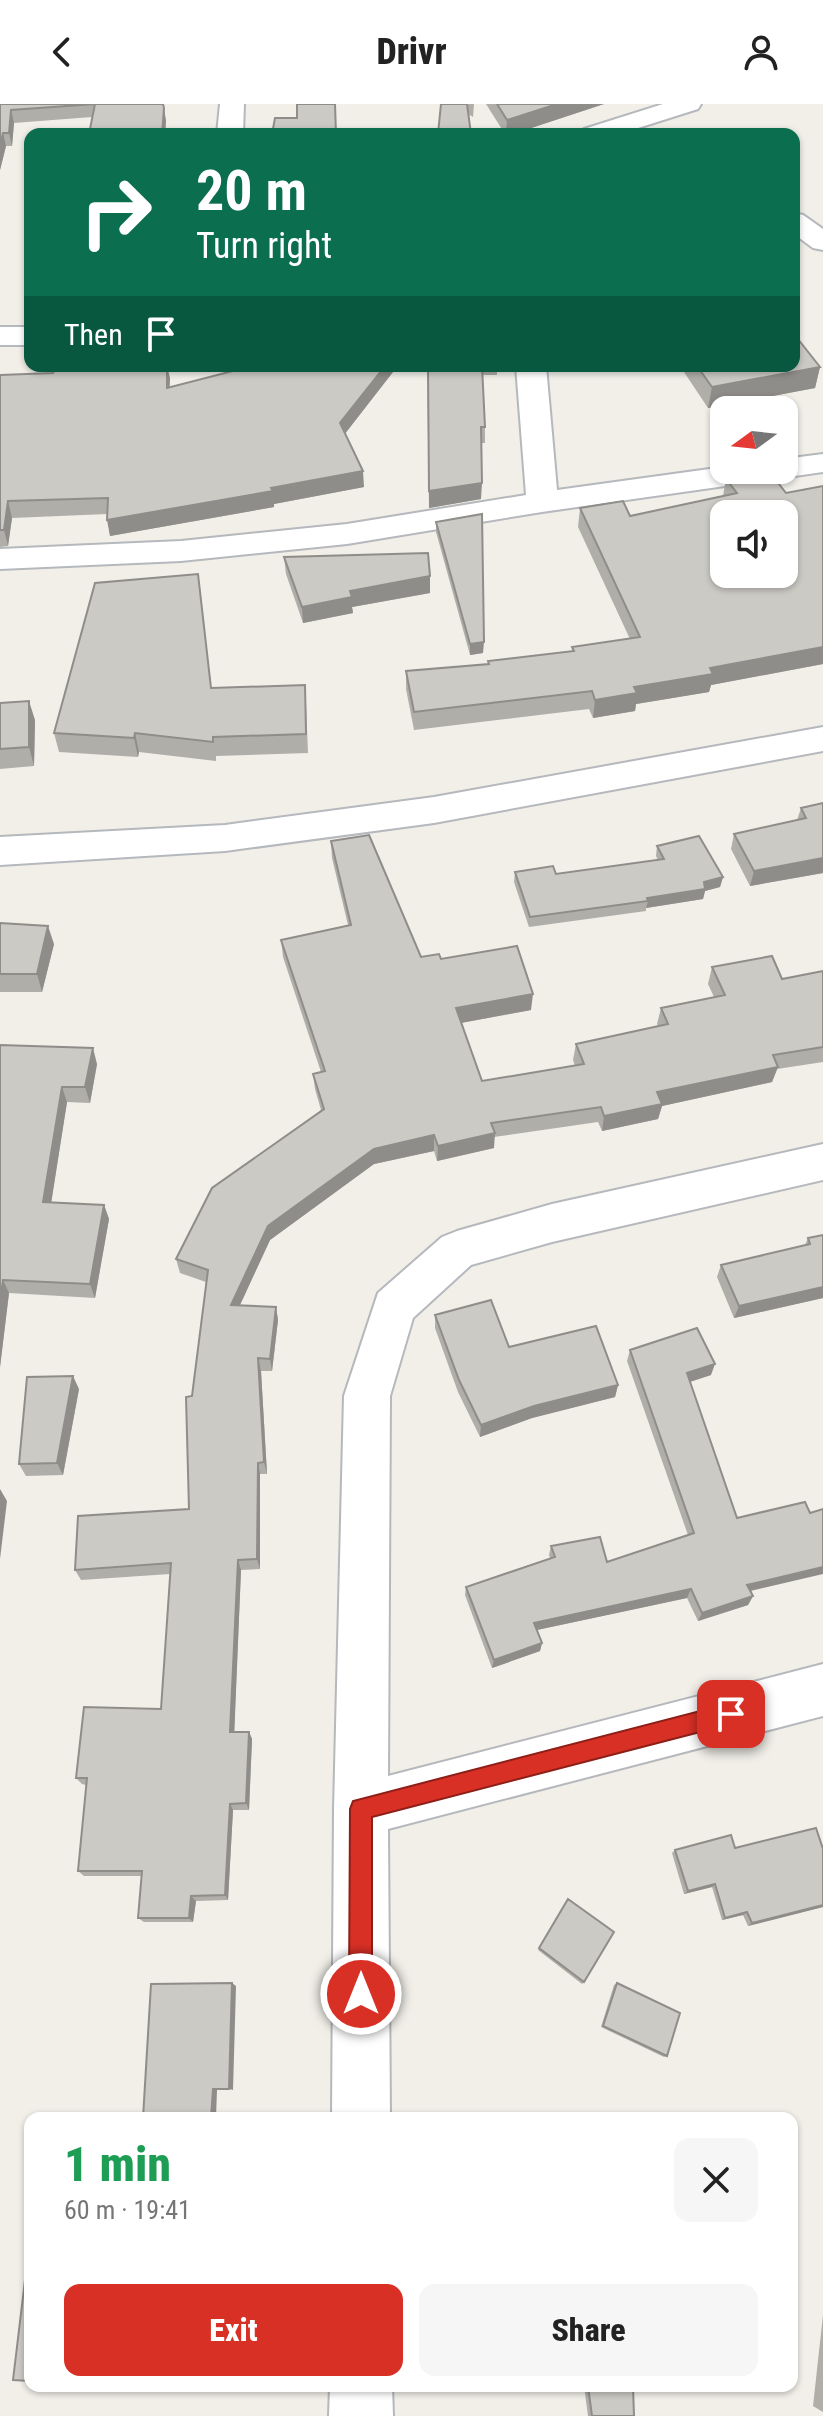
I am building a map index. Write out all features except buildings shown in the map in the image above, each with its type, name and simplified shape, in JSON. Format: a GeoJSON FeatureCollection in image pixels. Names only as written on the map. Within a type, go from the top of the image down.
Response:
{"type":"FeatureCollection","features":[{"type":"Feature","properties":{"kind":"street"},"geometry":{"type":"LineString","coordinates":[[230,128],[232,104]]}},
{"type":"Feature","properties":{"kind":"street"},"geometry":{"type":"LineString","coordinates":[[611,128],[689,104]]}},
{"type":"Feature","properties":{"kind":"street"},"geometry":{"type":"LineString","coordinates":[[653,114],[671,128]]}},
{"type":"Feature","properties":{"kind":"street"},"geometry":{"type":"LineString","coordinates":[[800,225],[823,242]]}},
{"type":"Feature","properties":{"kind":"street"},"geometry":{"type":"LineString","coordinates":[[0,336],[24,336]]}},
{"type":"Feature","properties":{"kind":"street"},"geometry":{"type":"LineString","coordinates":[[531,372],[542,502]]}},
{"type":"Feature","properties":{"kind":"street"},"geometry":{"type":"LineString","coordinates":[[798,466],[823,463]]}},
{"type":"Feature","properties":{"kind":"street"},"geometry":{"type":"LineString","coordinates":[[0,559],[181,551],[332,536],[710,479]]}},
{"type":"Feature","properties":{"kind":"street"},"geometry":{"type":"LineString","coordinates":[[0,851],[225,838],[374,818],[823,739]]}},
{"type":"Feature","properties":{"kind":"street"},"geometry":{"type":"LineString","coordinates":[[361,2112],[361,1809],[367,1396],[394,1307],[457,1250],[552,1223],[823,1162]]}},
{"type":"Feature","properties":{"kind":"street"},"geometry":{"type":"LineString","coordinates":[[361,1809],[823,1690]]}},
{"type":"Feature","properties":{"kind":"street"},"geometry":{"type":"LineString","coordinates":[[361,2392],[361,2416]]}},
{"type":"Feature","properties":{"kind":"route"},"geometry":{"type":"LineString","coordinates":[[361,1994],[361,1809],[731,1714]]}}]}
